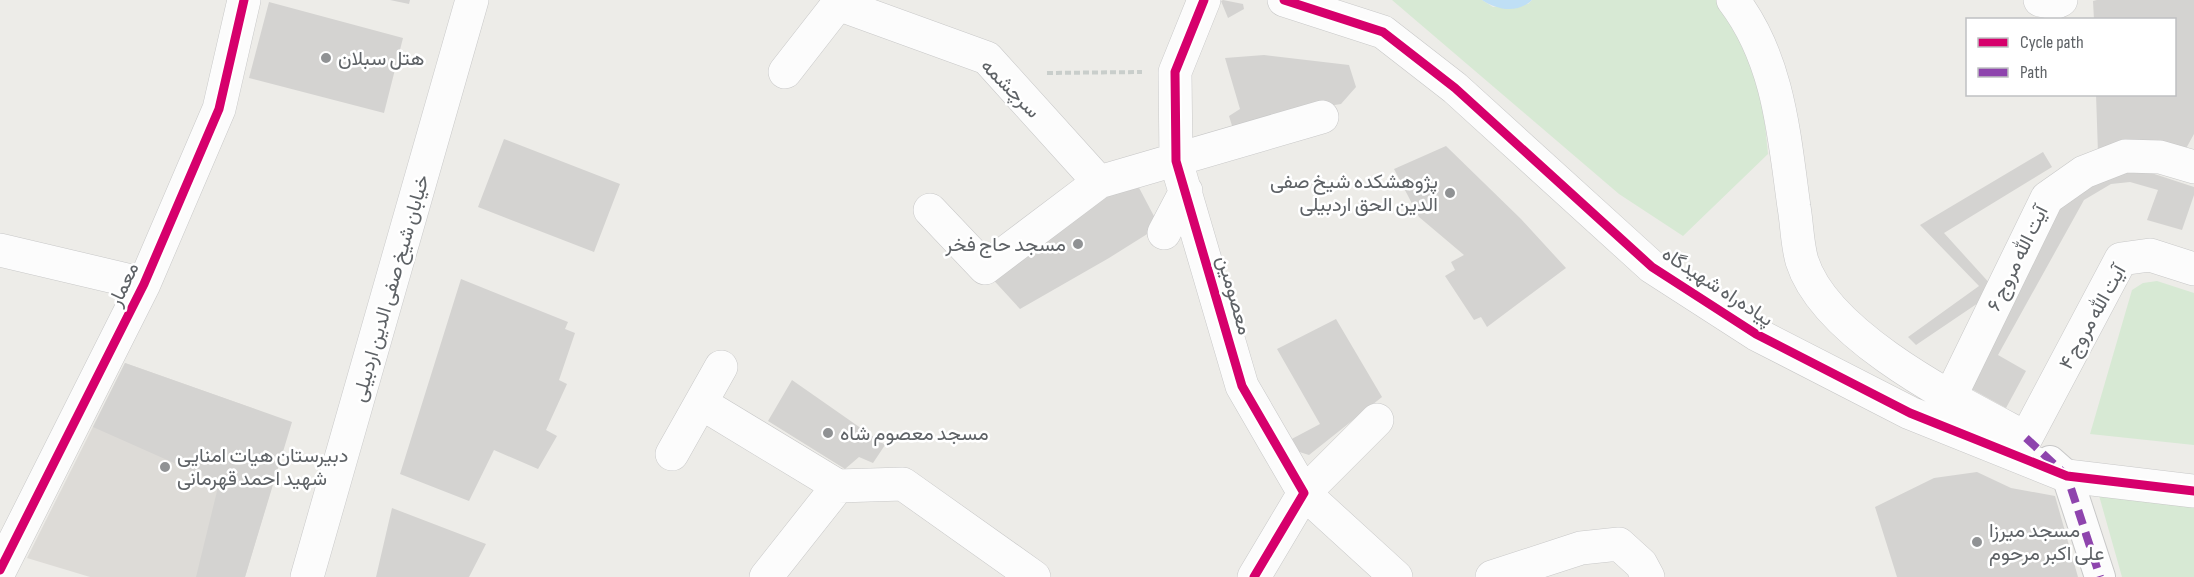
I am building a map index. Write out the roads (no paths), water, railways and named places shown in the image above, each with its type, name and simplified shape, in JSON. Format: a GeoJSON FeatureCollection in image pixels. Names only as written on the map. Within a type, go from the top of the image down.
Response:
{"type":"FeatureCollection","features":[{"type":"Feature","properties":{"kind":"street","name":"معمار"},"geometry":{"type":"LineString","coordinates":[[3,559],[144,284],[219,109],[244,0]]}},
{"type":"Feature","properties":{"kind":"street","name":"خیابان شیخ صفی الدین اردبیلی"},"geometry":{"type":"LineString","coordinates":[[307,577],[472,0]]}},
{"type":"Feature","properties":{"kind":"street","name":"معصومین"},"geometry":{"type":"LineString","coordinates":[[1204,0],[1175,72],[1181,176],[1242,386],[1304,493],[1396,577]]}},
{"type":"Feature","properties":{"kind":"street","name":"پیاده‌راه شهیدگاه"},"geometry":{"type":"LineString","coordinates":[[1284,0],[1383,32],[1455,88],[1652,267],[1756,334],[1910,413],[2067,476],[2194,491]]}},
{"type":"Feature","properties":{"kind":"street"},"geometry":{"type":"LineString","coordinates":[[2040,0],[2054,3],[2061,0]]}},
{"type":"Feature","properties":{"kind":"street","name":"سرچشمه"},"geometry":{"type":"LineString","coordinates":[[785,72],[838,4],[987,58],[1099,182]]}},
{"type":"Feature","properties":{"kind":"street"},"geometry":{"type":"LineString","coordinates":[[1743,4],[1762,48],[1780,112],[1802,261],[1822,300],[1871,345],[1950,397],[2026,438],[2067,476],[2100,577]]}},
{"type":"Feature","properties":{"kind":"street"},"geometry":{"type":"LineString","coordinates":[[930,210],[985,268],[1099,182],[1181,176],[1322,117]]}},
{"type":"Feature","properties":{"kind":"street","name":"آیت الله مروج ۶"},"geometry":{"type":"LineString","coordinates":[[1950,397],[2046,198],[2084,172],[2125,156],[2160,157],[2194,166]]}},
{"type":"Feature","properties":{"kind":"street"},"geometry":{"type":"LineString","coordinates":[[1164,233],[1181,176]]}},
{"type":"Feature","properties":{"kind":"street"},"geometry":{"type":"LineString","coordinates":[[0,250],[144,284]]}},
{"type":"Feature","properties":{"kind":"street","name":"آیت الله مروج ۴"},"geometry":{"type":"LineString","coordinates":[[2026,438],[2121,259],[2150,255],[2194,269]]}},
{"type":"Feature","properties":{"kind":"street"},"geometry":{"type":"LineString","coordinates":[[672,454],[721,367]]}},
{"type":"Feature","properties":{"kind":"street"},"geometry":{"type":"LineString","coordinates":[[701,403],[838,486],[903,484],[1034,577]]}},
{"type":"Feature","properties":{"kind":"street"},"geometry":{"type":"LineString","coordinates":[[1254,577],[1304,493],[1377,420]]}},
{"type":"Feature","properties":{"kind":"street"},"geometry":{"type":"LineString","coordinates":[[766,577],[838,486]]}},
{"type":"Feature","properties":{"kind":"street"},"geometry":{"type":"LineString","coordinates":[[1492,577],[1581,548],[1619,544],[1641,564],[1648,577]]}},
{"type":"Feature","properties":{"kind":"water"},"geometry":{"type":"Polygon","coordinates":[[[1482,0],[1532,0],[1520,7],[1507,9],[1482,0]]]}},
{"type":"Feature","properties":{"kind":"place","name":"هتل سبلان"},"geometry":{"type":"Point","coordinates":[326,58]}},
{"type":"Feature","properties":{"kind":"place","name":"پژوهشکده شیخ صفی الدین الحق اردبیلی"},"geometry":{"type":"Point","coordinates":[1450,193]}},
{"type":"Feature","properties":{"kind":"place","name":"مسجد حاج فخر"},"geometry":{"type":"Point","coordinates":[1078,244]}},
{"type":"Feature","properties":{"kind":"place","name":"مسجد معصوم شاه"},"geometry":{"type":"Point","coordinates":[828,433]}},
{"type":"Feature","properties":{"kind":"place","name":"دبیرستان هیات امنایی شهید احمد قهرمانی"},"geometry":{"type":"Point","coordinates":[165,467]}},
{"type":"Feature","properties":{"kind":"place","name":"مسجد میرزا علی اکبر مرحوم"},"geometry":{"type":"Point","coordinates":[1977,542]}}]}
